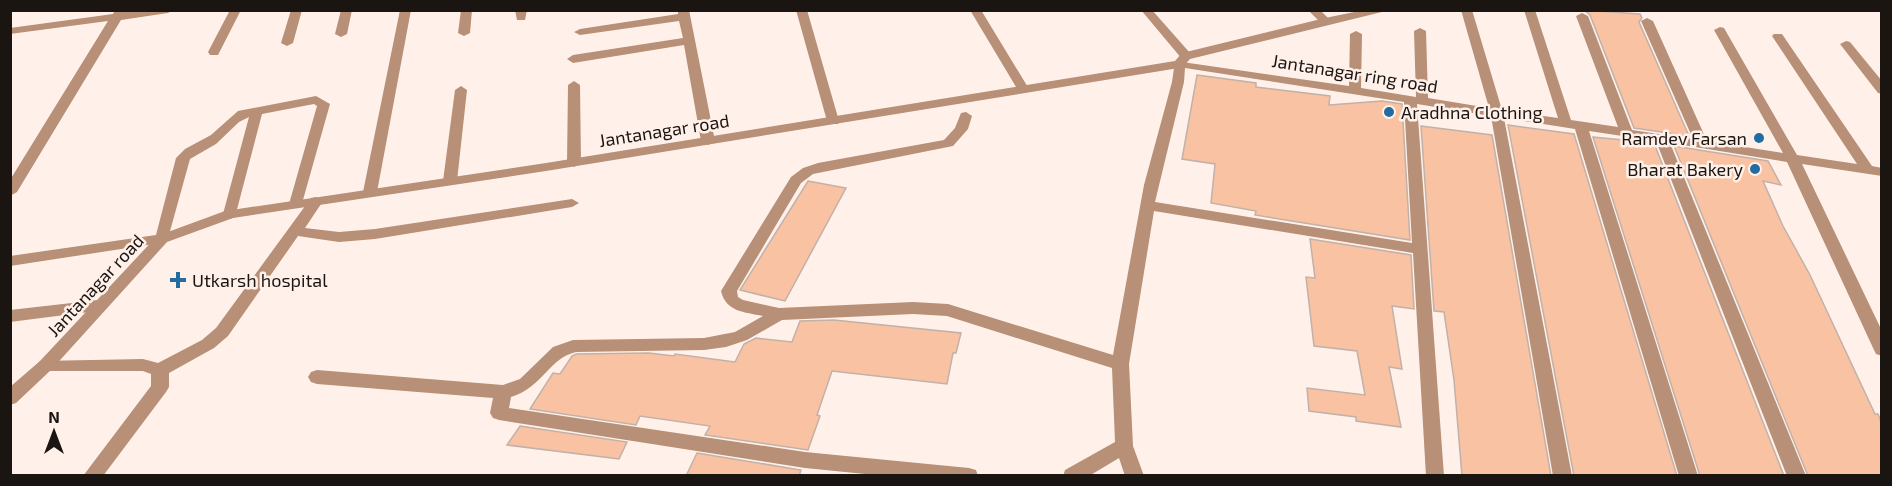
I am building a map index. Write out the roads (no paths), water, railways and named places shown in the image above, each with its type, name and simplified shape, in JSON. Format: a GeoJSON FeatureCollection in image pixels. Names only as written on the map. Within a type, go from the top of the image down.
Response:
{"type":"FeatureCollection","features":[{"type":"Feature","properties":{"kind":"street"},"geometry":{"type":"LineString","coordinates":[[10,31],[120,13],[168,10]]}},
{"type":"Feature","properties":{"kind":"street"},"geometry":{"type":"LineString","coordinates":[[214,52],[236,10]]}},
{"type":"Feature","properties":{"kind":"street"},"geometry":{"type":"LineString","coordinates":[[287,43],[297,10]]}},
{"type":"Feature","properties":{"kind":"street"},"geometry":{"type":"LineString","coordinates":[[341,34],[347,10]]}},
{"type":"Feature","properties":{"kind":"street"},"geometry":{"type":"LineString","coordinates":[[370,192],[406,10]]}},
{"type":"Feature","properties":{"kind":"street"},"geometry":{"type":"LineString","coordinates":[[464,33],[467,10]]}},
{"type":"Feature","properties":{"kind":"street"},"geometry":{"type":"LineString","coordinates":[[801,10],[833,121]]}},
{"type":"Feature","properties":{"kind":"street"},"geometry":{"type":"LineString","coordinates":[[975,10],[1023,89]]}},
{"type":"Feature","properties":{"kind":"street"},"geometry":{"type":"LineString","coordinates":[[1135,476],[1124,446],[1119,364],[1147,205],[1183,60],[1146,10]]}},
{"type":"Feature","properties":{"kind":"street"},"geometry":{"type":"LineString","coordinates":[[1313,10],[1325,21]]}},
{"type":"Feature","properties":{"kind":"street","name":"Jantanagar road"},"geometry":{"type":"LineString","coordinates":[[10,398],[46,365],[162,239],[230,214],[574,163],[1023,89],[1183,60],[1325,21],[1385,10]]}},
{"type":"Feature","properties":{"kind":"street"},"geometry":{"type":"LineString","coordinates":[[1467,10],[1497,113],[1563,476]]}},
{"type":"Feature","properties":{"kind":"street"},"geometry":{"type":"LineString","coordinates":[[1529,10],[1573,125],[1689,476]]}},
{"type":"Feature","properties":{"kind":"street"},"geometry":{"type":"LineString","coordinates":[[10,192],[120,13]]}},
{"type":"Feature","properties":{"kind":"street"},"geometry":{"type":"LineString","coordinates":[[580,32],[683,14],[708,141]]}},
{"type":"Feature","properties":{"kind":"street"},"geometry":{"type":"LineString","coordinates":[[1582,16],[1627,134]]}},
{"type":"Feature","properties":{"kind":"street"},"geometry":{"type":"LineString","coordinates":[[1647,21],[1702,145]]}},
{"type":"Feature","properties":{"kind":"street"},"geometry":{"type":"LineString","coordinates":[[1720,30],[1793,159],[1881,350]]}},
{"type":"Feature","properties":{"kind":"street"},"geometry":{"type":"LineString","coordinates":[[1420,31],[1416,101],[1420,249],[1435,476]]}},
{"type":"Feature","properties":{"kind":"street"},"geometry":{"type":"LineString","coordinates":[[1355,92],[1356,34]]}},
{"type":"Feature","properties":{"kind":"street"},"geometry":{"type":"LineString","coordinates":[[1778,36],[1875,171]]}},
{"type":"Feature","properties":{"kind":"street"},"geometry":{"type":"LineString","coordinates":[[573,60],[689,41]]}},
{"type":"Feature","properties":{"kind":"street"},"geometry":{"type":"LineString","coordinates":[[1846,44],[1881,90]]}},
{"type":"Feature","properties":{"kind":"street","name":"Jantanagar ring road"},"geometry":{"type":"LineString","coordinates":[[1183,60],[1355,92],[1875,171]]}},
{"type":"Feature","properties":{"kind":"street"},"geometry":{"type":"LineString","coordinates":[[574,86],[574,163]]}},
{"type":"Feature","properties":{"kind":"street"},"geometry":{"type":"LineString","coordinates":[[450,181],[461,90]]}},
{"type":"Feature","properties":{"kind":"street"},"geometry":{"type":"LineString","coordinates":[[10,261],[162,239],[183,158],[193,148],[211,141],[235,118],[257,110],[310,100],[321,102],[324,104],[296,204]]}},
{"type":"Feature","properties":{"kind":"street"},"geometry":{"type":"LineString","coordinates":[[230,214],[257,110]]}},
{"type":"Feature","properties":{"kind":"street"},"geometry":{"type":"LineString","coordinates":[[966,116],[961,129],[948,143],[818,167],[796,180],[729,291],[731,300],[738,305],[779,314],[913,308],[948,310],[1119,364]]}},
{"type":"Feature","properties":{"kind":"street"},"geometry":{"type":"LineString","coordinates":[[1661,138],[1797,476]]}},
{"type":"Feature","properties":{"kind":"street"},"geometry":{"type":"LineString","coordinates":[[46,365],[143,365],[160,370],[208,344],[222,332],[316,201]]}},
{"type":"Feature","properties":{"kind":"street"},"geometry":{"type":"LineString","coordinates":[[294,231],[339,237],[375,234],[572,203]]}},
{"type":"Feature","properties":{"kind":"street"},"geometry":{"type":"LineString","coordinates":[[1147,205],[1420,249]]}},
{"type":"Feature","properties":{"kind":"street"},"geometry":{"type":"LineString","coordinates":[[10,316],[98,306]]}},
{"type":"Feature","properties":{"kind":"street"},"geometry":{"type":"LineString","coordinates":[[317,377],[503,392],[517,390],[528,383],[553,355],[566,348],[580,345],[704,344],[726,341],[741,336],[779,314]]}},
{"type":"Feature","properties":{"kind":"street"},"geometry":{"type":"LineString","coordinates":[[92,476],[160,387],[160,370]]}},
{"type":"Feature","properties":{"kind":"street"},"geometry":{"type":"LineString","coordinates":[[503,392],[499,413],[805,460],[969,476]]}},
{"type":"Feature","properties":{"kind":"street"},"geometry":{"type":"LineString","coordinates":[[1072,476],[1124,446]]}},
{"type":"Feature","properties":{"kind":"place","name":"Aradhna Clothing"},"geometry":{"type":"Point","coordinates":[1389,112]}},
{"type":"Feature","properties":{"kind":"place","name":"Ramdev Farsan"},"geometry":{"type":"Point","coordinates":[1759,138]}},
{"type":"Feature","properties":{"kind":"place","name":"Bharat Bakery"},"geometry":{"type":"Point","coordinates":[1755,169]}},
{"type":"Feature","properties":{"kind":"place","name":"Utkarsh hospital"},"geometry":{"type":"Point","coordinates":[178,280]}}]}
